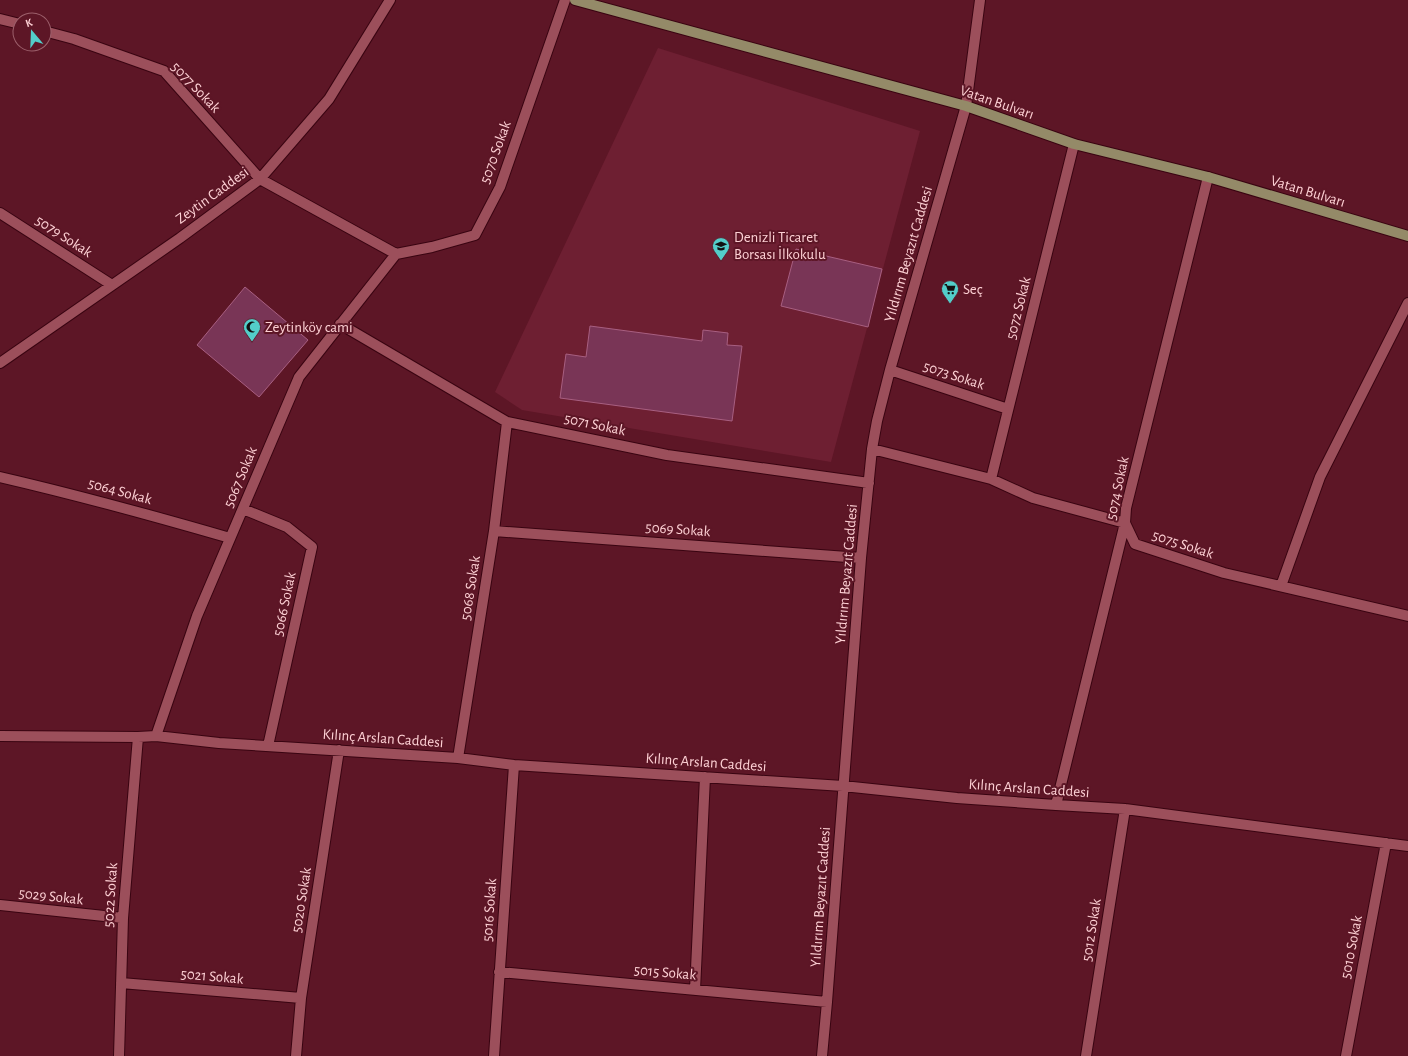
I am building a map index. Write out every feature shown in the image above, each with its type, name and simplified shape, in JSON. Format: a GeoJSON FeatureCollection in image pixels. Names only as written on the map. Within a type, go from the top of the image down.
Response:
{"type":"FeatureCollection","features":[{"type":"Feature","properties":{"kind":"main road","name":"Vatan Bulvarı"},"geometry":{"type":"LineString","coordinates":[[576,0],[966,106],[1074,144],[1208,177],[1408,236]]}},
{"type":"Feature","properties":{"kind":"street","name":"Zeytin Caddesi"},"geometry":{"type":"LineString","coordinates":[[0,363],[260,179],[329,99],[390,0]]}},
{"type":"Feature","properties":{"kind":"street","name":"5070 Sokak"},"geometry":{"type":"LineString","coordinates":[[396,254],[432,247],[474,235],[500,187],[565,0]]}},
{"type":"Feature","properties":{"kind":"street","name":"Yıldırım Beyazıt Caddesi"},"geometry":{"type":"LineString","coordinates":[[822,1056],[828,1002],[861,558],[872,450],[877,421],[890,370],[966,106],[980,0]]}},
{"type":"Feature","properties":{"kind":"street"},"geometry":{"type":"LineString","coordinates":[[0,19],[12,22]]}},
{"type":"Feature","properties":{"kind":"street","name":"5077 Sokak"},"geometry":{"type":"LineString","coordinates":[[52,33],[74,39],[164,71],[260,179],[396,254]]}},
{"type":"Feature","properties":{"kind":"street","name":"5072 Sokak"},"geometry":{"type":"LineString","coordinates":[[991,480],[1074,144]]}},
{"type":"Feature","properties":{"kind":"street","name":"5074 Sokak"},"geometry":{"type":"LineString","coordinates":[[1056,805],[1125,523],[1126,508],[1208,177]]}},
{"type":"Feature","properties":{"kind":"street","name":"5079 Sokak"},"geometry":{"type":"LineString","coordinates":[[0,213],[112,285]]}},
{"type":"Feature","properties":{"kind":"street","name":"5067 Sokak"},"geometry":{"type":"LineString","coordinates":[[156,736],[197,616],[298,377],[396,254]]}},
{"type":"Feature","properties":{"kind":"street"},"geometry":{"type":"LineString","coordinates":[[1281,586],[1320,477],[1408,302]]}},
{"type":"Feature","properties":{"kind":"street","name":"5071 Sokak"},"geometry":{"type":"LineString","coordinates":[[340,324],[508,422],[667,454],[869,483]]}},
{"type":"Feature","properties":{"kind":"street","name":"5073 Sokak"},"geometry":{"type":"LineString","coordinates":[[890,370],[1008,409]]}},
{"type":"Feature","properties":{"kind":"street","name":"5068 Sokak"},"geometry":{"type":"LineString","coordinates":[[458,758],[494,530],[508,422]]}},
{"type":"Feature","properties":{"kind":"street"},"geometry":{"type":"LineString","coordinates":[[872,450],[991,480],[1033,498],[1125,523]]}},
{"type":"Feature","properties":{"kind":"street","name":"5064 Sokak"},"geometry":{"type":"LineString","coordinates":[[0,477],[58,490],[145,513],[230,538]]}},
{"type":"Feature","properties":{"kind":"street","name":"5066 Sokak"},"geometry":{"type":"LineString","coordinates":[[243,509],[286,527],[312,547],[268,746]]}},
{"type":"Feature","properties":{"kind":"street","name":"5075 Sokak"},"geometry":{"type":"LineString","coordinates":[[1125,523],[1135,544],[1224,573],[1408,616]]}},
{"type":"Feature","properties":{"kind":"street","name":"5069 Sokak"},"geometry":{"type":"LineString","coordinates":[[494,530],[861,558]]}},
{"type":"Feature","properties":{"kind":"street","name":"Kılınç Arslan Caddesi"},"geometry":{"type":"LineString","coordinates":[[0,736],[156,736],[219,743],[458,758],[514,765],[844,786],[957,798],[1125,809],[1408,846]]}},
{"type":"Feature","properties":{"kind":"street","name":"5022 Sokak"},"geometry":{"type":"LineString","coordinates":[[119,1056],[123,918],[138,737]]}},
{"type":"Feature","properties":{"kind":"street","name":"5020 Sokak"},"geometry":{"type":"LineString","coordinates":[[296,1056],[301,998],[339,750]]}},
{"type":"Feature","properties":{"kind":"street","name":"5016 Sokak"},"geometry":{"type":"LineString","coordinates":[[494,1056],[514,765]]}},
{"type":"Feature","properties":{"kind":"street"},"geometry":{"type":"LineString","coordinates":[[695,990],[705,777]]}},
{"type":"Feature","properties":{"kind":"street","name":"5012 Sokak"},"geometry":{"type":"LineString","coordinates":[[1086,1056],[1125,809]]}},
{"type":"Feature","properties":{"kind":"street","name":"5010 Sokak"},"geometry":{"type":"LineString","coordinates":[[1346,1056],[1386,843]]}},
{"type":"Feature","properties":{"kind":"street","name":"5029 Sokak"},"geometry":{"type":"LineString","coordinates":[[0,905],[123,918]]}},
{"type":"Feature","properties":{"kind":"street","name":"5015 Sokak"},"geometry":{"type":"LineString","coordinates":[[499,972],[828,1002]]}},
{"type":"Feature","properties":{"kind":"street","name":"5021 Sokak"},"geometry":{"type":"LineString","coordinates":[[121,983],[301,998]]}},
{"type":"Feature","properties":{"kind":"shaded area","name":"Denizli Ticaret Borsası İlkokulu"},"geometry":{"type":"Polygon","coordinates":[[[658,48],[920,131],[831,462],[522,410],[495,392],[658,48]]]}},
{"type":"Feature","properties":{"kind":"building"},"geometry":{"type":"Polygon","coordinates":[[[796,249],[882,269],[868,327],[781,306],[796,249]]]}},
{"type":"Feature","properties":{"kind":"building","name":"Zeytinköy cami"},"geometry":{"type":"Polygon","coordinates":[[[245,287],[308,340],[259,397],[197,345],[245,287]]]}},
{"type":"Feature","properties":{"kind":"building"},"geometry":{"type":"Polygon","coordinates":[[[590,326],[702,341],[703,330],[728,333],[727,345],[742,346],[732,421],[560,398],[566,354],[586,357],[590,326]]]}},
{"type":"Feature","properties":{"kind":"place","name":"Denizli Ticaret Borsası İlkokulu"},"geometry":{"type":"Point","coordinates":[721,261]}},
{"type":"Feature","properties":{"kind":"place","name":"Seç"},"geometry":{"type":"Point","coordinates":[950,304]}},
{"type":"Feature","properties":{"kind":"place","name":"Zeytinköy cami"},"geometry":{"type":"Point","coordinates":[252,342]}}]}
